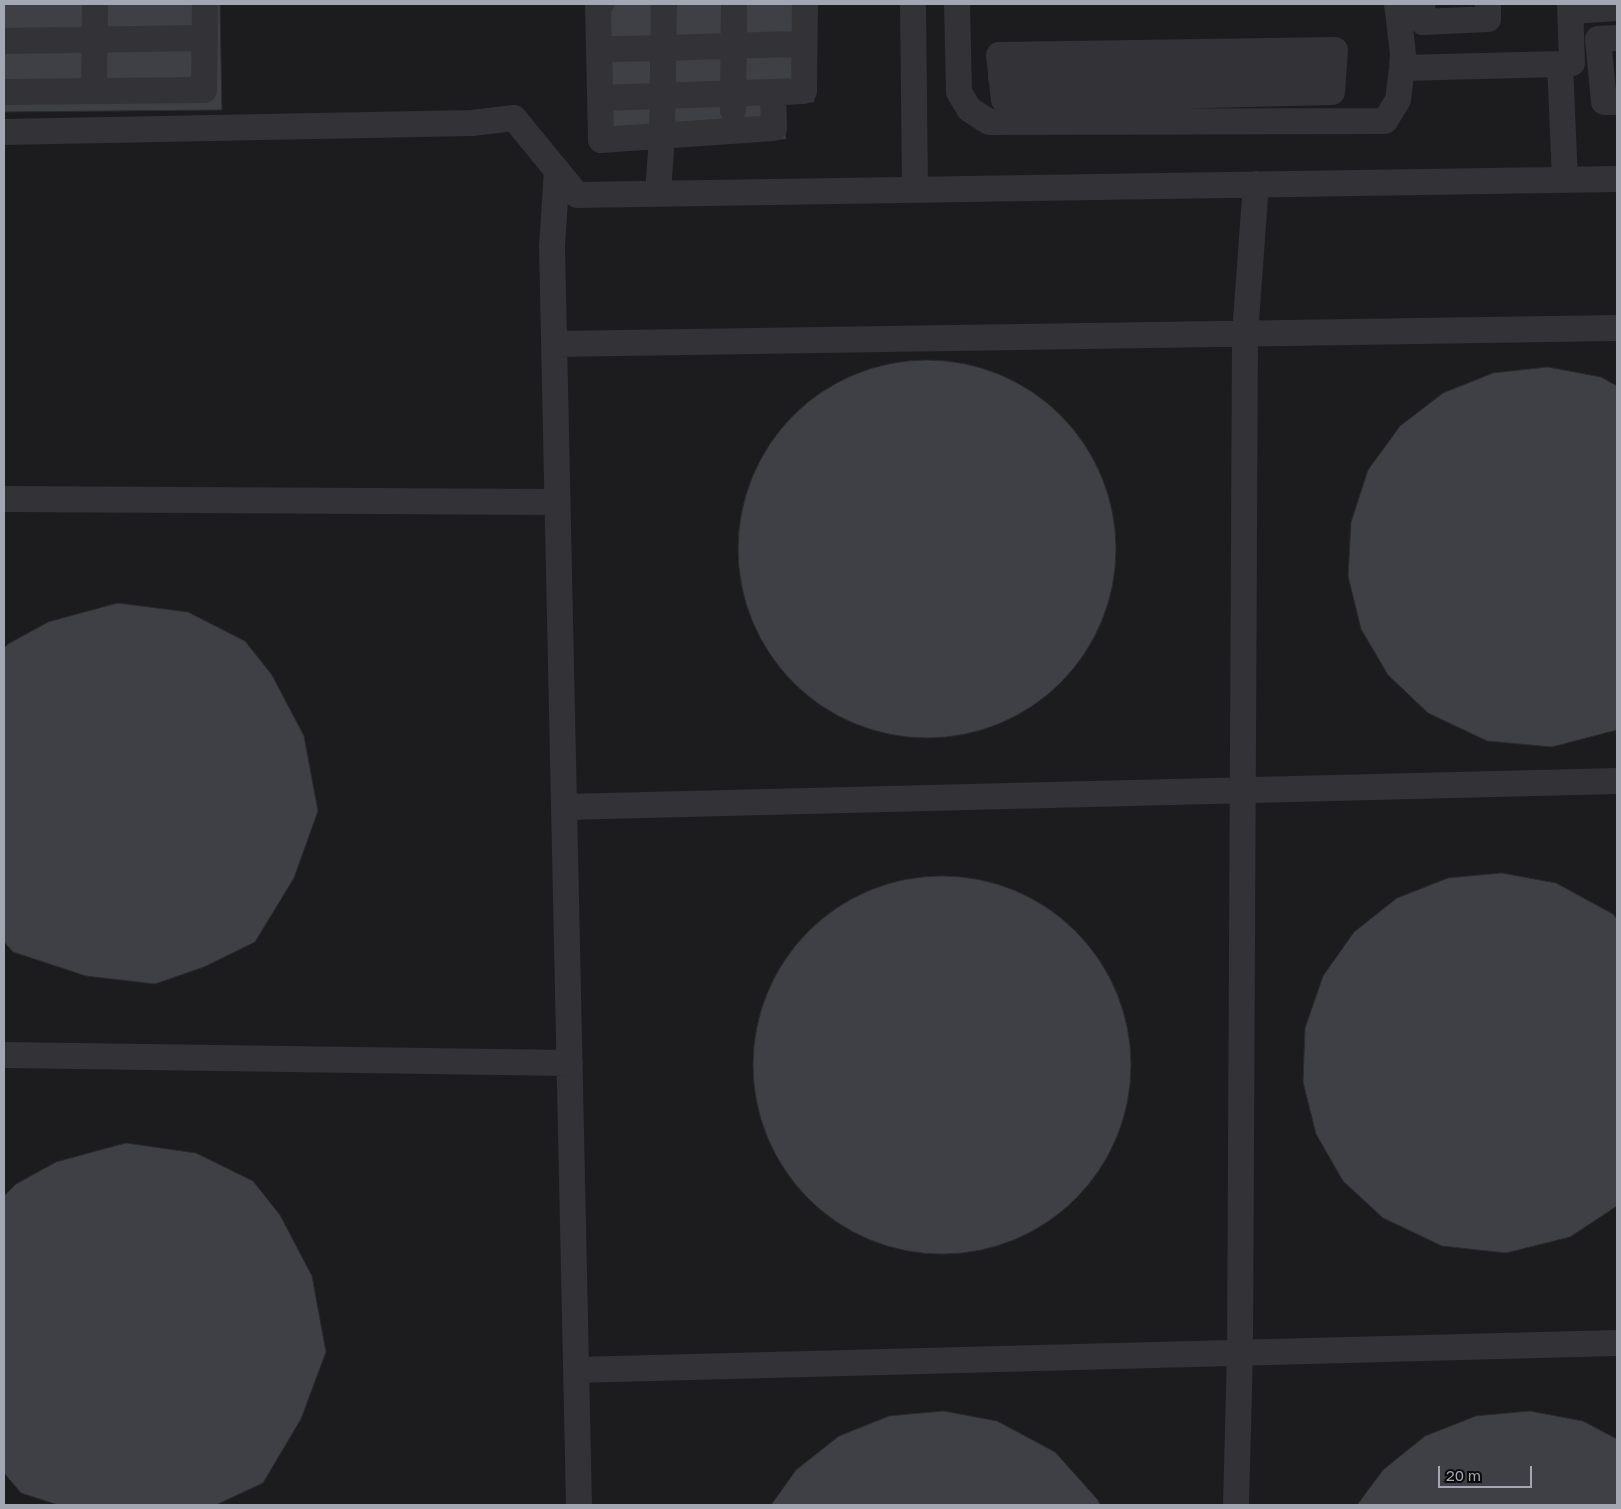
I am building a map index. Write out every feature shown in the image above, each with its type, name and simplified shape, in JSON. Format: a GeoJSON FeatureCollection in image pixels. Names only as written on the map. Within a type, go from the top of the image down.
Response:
{"type":"FeatureCollection","features":[{"type":"Feature","properties":{"kind":"street"},"geometry":{"type":"LineString","coordinates":[[94,91],[95,4]]}},
{"type":"Feature","properties":{"kind":"street"},"geometry":{"type":"LineString","coordinates":[[4,92],[204,90],[205,4]]}},
{"type":"Feature","properties":{"kind":"street"},"geometry":{"type":"LineString","coordinates":[[601,4],[598,4],[601,140],[774,128],[773,92]]}},
{"type":"Feature","properties":{"kind":"street"},"geometry":{"type":"LineString","coordinates":[[658,193],[662,136],[661,96],[664,4]]}},
{"type":"Feature","properties":{"kind":"street"},"geometry":{"type":"LineString","coordinates":[[734,4],[732,94],[734,131]]}},
{"type":"Feature","properties":{"kind":"street"},"geometry":{"type":"LineString","coordinates":[[601,98],[804,91],[805,4]]}},
{"type":"Feature","properties":{"kind":"street"},"geometry":{"type":"LineString","coordinates":[[913,4],[915,189]]}},
{"type":"Feature","properties":{"kind":"street"},"geometry":{"type":"LineString","coordinates":[[957,4],[959,92],[970,109],[989,122],[1149,87],[1237,73],[1335,50],[1332,92],[1237,73],[1149,87],[1062,76],[1004,100],[999,56],[1062,76],[1149,87],[1385,121],[1398,100],[1402,68],[1403,54],[1397,4]]}},
{"type":"Feature","properties":{"kind":"street"},"geometry":{"type":"LineString","coordinates":[[1422,4],[1423,22],[1454,12],[1488,20],[1488,4]]}},
{"type":"Feature","properties":{"kind":"street"},"geometry":{"type":"LineString","coordinates":[[1402,68],[1572,63],[1570,7],[1617,8]]}},
{"type":"Feature","properties":{"kind":"street"},"geometry":{"type":"LineString","coordinates":[[4,41],[204,38]]}},
{"type":"Feature","properties":{"kind":"street"},"geometry":{"type":"LineString","coordinates":[[1617,38],[1598,39],[1609,73],[1604,102],[1617,102]]}},
{"type":"Feature","properties":{"kind":"street"},"geometry":{"type":"LineString","coordinates":[[599,49],[663,49],[733,45],[804,44]]}},
{"type":"Feature","properties":{"kind":"street"},"geometry":{"type":"LineString","coordinates":[[1560,64],[1565,180]]}},
{"type":"Feature","properties":{"kind":"street"},"geometry":{"type":"LineString","coordinates":[[4,132],[472,123],[514,118],[577,195],[1617,179]]}},
{"type":"Feature","properties":{"kind":"street"},"geometry":{"type":"LineString","coordinates":[[557,170],[552,246],[579,1505]]}},
{"type":"Feature","properties":{"kind":"street"},"geometry":{"type":"LineString","coordinates":[[1236,1505],[1240,1352],[1241,790],[1245,334],[1256,184]]}},
{"type":"Feature","properties":{"kind":"street"},"geometry":{"type":"LineString","coordinates":[[554,344],[1617,328]]}},
{"type":"Feature","properties":{"kind":"street"},"geometry":{"type":"LineString","coordinates":[[4,499],[557,502]]}},
{"type":"Feature","properties":{"kind":"street"},"geometry":{"type":"LineString","coordinates":[[564,808],[1617,781]]}},
{"type":"Feature","properties":{"kind":"street"},"geometry":{"type":"LineString","coordinates":[[4,1055],[570,1063]]}},
{"type":"Feature","properties":{"kind":"street"},"geometry":{"type":"LineString","coordinates":[[576,1370],[1617,1343]]}},
{"type":"Feature","properties":{"kind":"shaded area"},"geometry":{"type":"Polygon","coordinates":[[[4,4],[1617,4],[1617,1505],[4,1505],[4,4]]]}},
{"type":"Feature","properties":{"kind":"building"},"geometry":{"type":"Polygon","coordinates":[[[4,4],[220,4],[222,110],[4,112],[4,4]]]}},
{"type":"Feature","properties":{"kind":"building"},"geometry":{"type":"Polygon","coordinates":[[[589,4],[814,4],[814,102],[784,105],[786,139],[593,148],[589,4]]]}},
{"type":"Feature","properties":{"kind":"building"},"geometry":{"type":"Polygon","coordinates":[[[927,360],[964,363],[999,374],[1032,392],[1061,415],[1084,444],[1102,477],[1113,512],[1116,549],[1113,586],[1102,621],[1084,654],[1061,683],[1032,706],[999,724],[964,735],[927,738],[890,735],[855,724],[822,706],[793,683],[770,654],[752,621],[741,586],[738,549],[741,512],[752,477],[770,444],[793,415],[822,392],[855,374],[890,363],[927,360]]]}},
{"type":"Feature","properties":{"kind":"building"},"geometry":{"type":"Polygon","coordinates":[[[1548,367],[1601,377],[1617,386],[1617,730],[1552,747],[1487,741],[1428,713],[1388,675],[1361,629],[1348,576],[1351,522],[1368,470],[1400,426],[1443,393],[1493,373],[1548,367]]]}},
{"type":"Feature","properties":{"kind":"building"},"geometry":{"type":"Polygon","coordinates":[[[118,603],[188,612],[245,641],[272,675],[304,736],[318,811],[294,878],[255,942],[204,967],[155,984],[86,976],[13,952],[4,942],[4,648],[48,622],[118,603]]]}},
{"type":"Feature","properties":{"kind":"building"},"geometry":{"type":"Polygon","coordinates":[[[1502,873],[1556,883],[1613,914],[1617,919],[1617,1206],[1570,1237],[1506,1253],[1442,1246],[1383,1218],[1343,1181],[1316,1134],[1303,1082],[1305,1028],[1323,976],[1354,932],[1397,898],[1448,878],[1502,873]]]}},
{"type":"Feature","properties":{"kind":"building"},"geometry":{"type":"Polygon","coordinates":[[[942,876],[979,879],[1014,890],[1047,908],[1076,931],[1099,960],[1117,993],[1128,1028],[1131,1065],[1128,1102],[1117,1137],[1099,1170],[1076,1199],[1047,1222],[1014,1240],[979,1251],[942,1254],[905,1251],[870,1240],[837,1222],[808,1199],[785,1170],[767,1137],[756,1102],[753,1065],[756,1028],[767,993],[785,960],[808,931],[837,908],[870,890],[905,879],[942,876]]]}},
{"type":"Feature","properties":{"kind":"building"},"geometry":{"type":"Polygon","coordinates":[[[126,1143],[196,1153],[253,1181],[280,1215],[312,1276],[326,1352],[301,1419],[263,1483],[216,1505],[58,1505],[21,1493],[4,1473],[4,1196],[16,1184],[56,1162],[126,1143]]]}},
{"type":"Feature","properties":{"kind":"building"},"geometry":{"type":"Polygon","coordinates":[[[944,1411],[997,1421],[1055,1452],[1098,1500],[1100,1505],[771,1505],[796,1470],[839,1436],[889,1416],[944,1411]]]}},
{"type":"Feature","properties":{"kind":"building"},"geometry":{"type":"Polygon","coordinates":[[[1530,1411],[1583,1421],[1617,1439],[1617,1505],[1357,1505],[1383,1470],[1425,1436],[1476,1416],[1530,1411]]]}}]}
